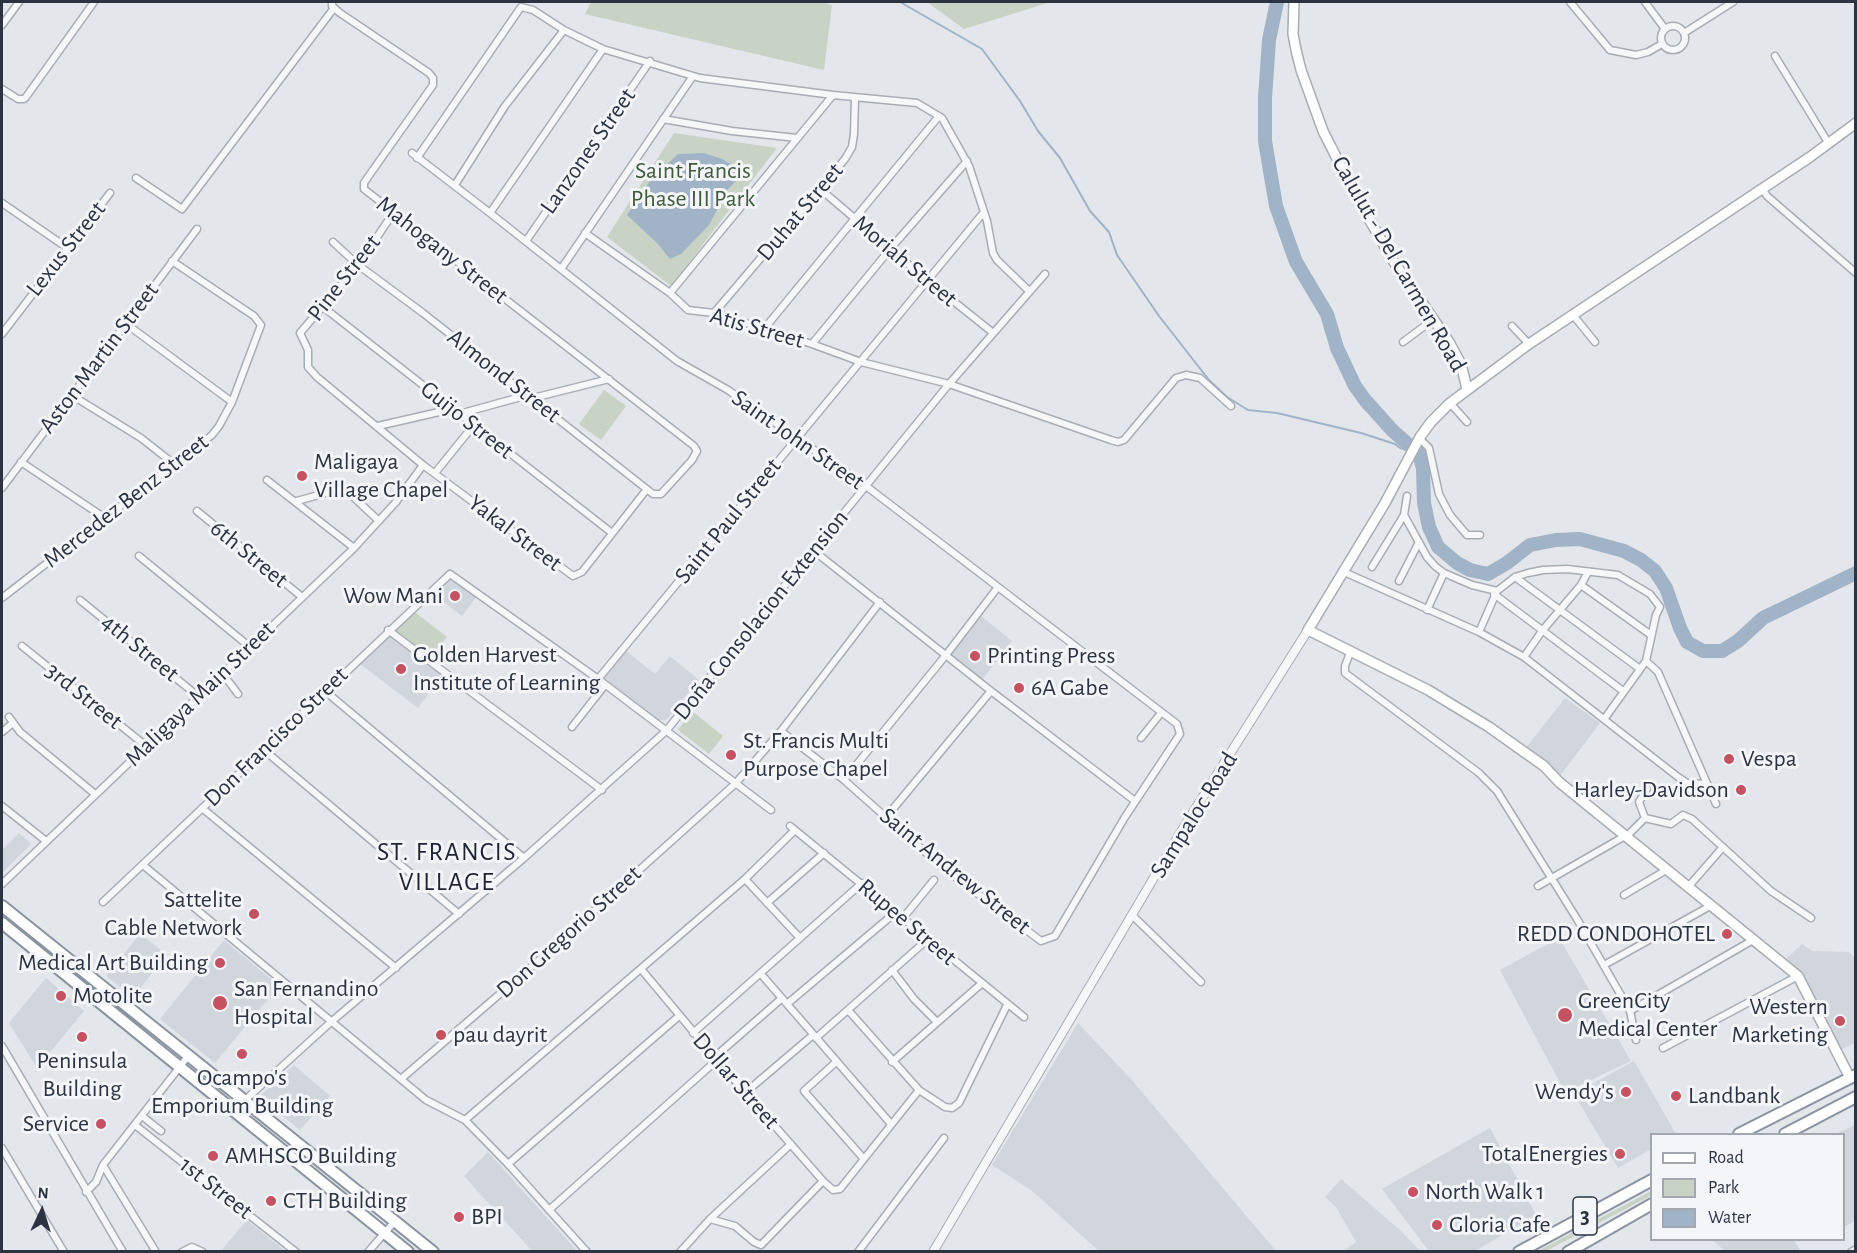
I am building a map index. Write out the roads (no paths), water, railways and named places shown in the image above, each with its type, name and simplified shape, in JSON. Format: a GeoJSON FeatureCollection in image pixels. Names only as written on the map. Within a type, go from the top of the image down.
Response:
{"type":"FeatureCollection","features":[{"type":"Feature","properties":{"kind":"highway"},"geometry":{"type":"LineString","coordinates":[[2,906],[433,1251]]}},
{"type":"Feature","properties":{"kind":"highway"},"geometry":{"type":"LineString","coordinates":[[2,923],[408,1251]]}},
{"type":"Feature","properties":{"kind":"highway"},"geometry":{"type":"LineString","coordinates":[[1741,1133],[1853,1076]]}},
{"type":"Feature","properties":{"kind":"highway"},"geometry":{"type":"LineString","coordinates":[[1787,1133],[1856,1097]]}},
{"type":"Feature","properties":{"kind":"highway","name":"3"},"geometry":{"type":"LineString","coordinates":[[1519,1251],[1650,1181]]}},
{"type":"Feature","properties":{"kind":"highway","name":"3"},"geometry":{"type":"LineString","coordinates":[[1568,1251],[1650,1205]]}},
{"type":"Feature","properties":{"kind":"main road","name":"Calulut - Del Carmen Road"},"geometry":{"type":"LineString","coordinates":[[1294,2],[1293,34],[1296,50],[1323,131],[1357,198],[1392,259],[1434,319],[1461,364],[1467,389]]}},
{"type":"Feature","properties":{"kind":"main road","name":"Sampaloc Road"},"geometry":{"type":"LineString","coordinates":[[1308,630],[1385,503],[1418,440],[1431,422],[1450,403],[1529,344],[1829,144],[1856,123]]}},
{"type":"Feature","properties":{"kind":"main road"},"geometry":{"type":"LineString","coordinates":[[1308,630],[1428,690],[1489,727],[1544,766],[1559,782],[1798,976],[1853,1076]]}},
{"type":"Feature","properties":{"kind":"street"},"geometry":{"type":"LineString","coordinates":[[2,25],[19,2]]}},
{"type":"Feature","properties":{"kind":"street"},"geometry":{"type":"LineString","coordinates":[[2,89],[15,98],[26,97],[94,2]]}},
{"type":"Feature","properties":{"kind":"street"},"geometry":{"type":"LineString","coordinates":[[1570,2],[1610,50],[1636,55],[1648,52],[1662,44]]}},
{"type":"Feature","properties":{"kind":"street"},"geometry":{"type":"LineString","coordinates":[[1645,2],[1665,29]]}},
{"type":"Feature","properties":{"kind":"street"},"geometry":{"type":"LineString","coordinates":[[1684,33],[1733,2]]}},
{"type":"Feature","properties":{"kind":"street"},"geometry":{"type":"LineString","coordinates":[[136,178],[182,209],[333,5]]}},
{"type":"Feature","properties":{"kind":"street","name":"Mahogany Street"},"geometry":{"type":"LineString","coordinates":[[333,5],[429,72],[433,78],[433,84],[364,183],[364,189],[694,446],[697,451],[692,460],[661,494],[656,495],[647,489]]}},
{"type":"Feature","properties":{"kind":"street","name":"Saint John Street"},"geometry":{"type":"LineString","coordinates":[[564,30],[533,10],[521,7],[415,156],[526,240],[677,361],[728,390],[866,486],[1177,724],[1180,730],[1179,737],[1135,801]]}},
{"type":"Feature","properties":{"kind":"street"},"geometry":{"type":"LineString","coordinates":[[1672,26],[1684,33],[1683,45],[1679,49],[1666,49],[1662,44],[1662,33],[1665,29],[1672,26]]}},
{"type":"Feature","properties":{"kind":"street"},"geometry":{"type":"LineString","coordinates":[[455,185],[505,106],[564,30],[603,49],[650,61],[693,76],[855,98],[917,103],[942,118],[967,160],[984,212],[993,253],[997,260],[1029,291]]}},
{"type":"Feature","properties":{"kind":"street"},"geometry":{"type":"LineString","coordinates":[[490,213],[603,49]]}},
{"type":"Feature","properties":{"kind":"street"},"geometry":{"type":"LineString","coordinates":[[1775,56],[1829,144]]}},
{"type":"Feature","properties":{"kind":"street","name":"Lanzones Street"},"geometry":{"type":"LineString","coordinates":[[526,240],[650,61]]}},
{"type":"Feature","properties":{"kind":"street"},"geometry":{"type":"LineString","coordinates":[[561,268],[693,76]]}},
{"type":"Feature","properties":{"kind":"street"},"geometry":{"type":"LineString","coordinates":[[670,293],[832,95]]}},
{"type":"Feature","properties":{"kind":"street","name":"Duhat Street"},"geometry":{"type":"LineString","coordinates":[[714,313],[845,159],[852,147],[855,98]]}},
{"type":"Feature","properties":{"kind":"street"},"geometry":{"type":"LineString","coordinates":[[764,329],[939,116]]}},
{"type":"Feature","properties":{"kind":"street"},"geometry":{"type":"LineString","coordinates":[[663,119],[732,131],[797,138]]}},
{"type":"Feature","properties":{"kind":"street"},"geometry":{"type":"LineString","coordinates":[[812,344],[967,160]]}},
{"type":"Feature","properties":{"kind":"street","name":"Moriah Street"},"geometry":{"type":"LineString","coordinates":[[819,188],[927,280],[993,332]]}},
{"type":"Feature","properties":{"kind":"street"},"geometry":{"type":"LineString","coordinates":[[1762,188],[1767,196],[1856,273]]}},
{"type":"Feature","properties":{"kind":"street","name":"Lexus Street"},"geometry":{"type":"LineString","coordinates":[[2,334],[110,193]]}},
{"type":"Feature","properties":{"kind":"street"},"geometry":{"type":"LineString","coordinates":[[2,203],[66,248]]}},
{"type":"Feature","properties":{"kind":"street","name":"Pine Street"},"geometry":{"type":"LineString","coordinates":[[317,377],[308,367],[308,350],[300,333],[358,265],[394,212]]}},
{"type":"Feature","properties":{"kind":"street","name":"Saint Paul Street"},"geometry":{"type":"LineString","coordinates":[[598,680],[984,212]]}},
{"type":"Feature","properties":{"kind":"street","name":"Aston Martin Street"},"geometry":{"type":"LineString","coordinates":[[2,488],[197,229]]}},
{"type":"Feature","properties":{"kind":"street","name":"Atis Street"},"geometry":{"type":"LineString","coordinates":[[585,233],[670,293],[688,310],[714,313],[861,362],[949,384],[1118,442],[1124,440],[1176,378],[1186,375],[1200,378],[1231,406]]}},
{"type":"Feature","properties":{"kind":"street","name":"Almond Street"},"geometry":{"type":"LineString","coordinates":[[333,242],[358,265],[423,313],[647,489]]}},
{"type":"Feature","properties":{"kind":"street","name":"Mercedez Benz Street"},"geometry":{"type":"LineString","coordinates":[[2,598],[212,435],[232,402],[261,325],[254,316],[172,261]]}},
{"type":"Feature","properties":{"kind":"street","name":"Doña Consolacion Extension"},"geometry":{"type":"LineString","coordinates":[[236,1111],[245,1100],[331,1022],[524,858],[666,731],[949,384],[1045,274]]}},
{"type":"Feature","properties":{"kind":"street","name":"Guijo Street"},"geometry":{"type":"LineString","coordinates":[[323,307],[612,533]]}},
{"type":"Feature","properties":{"kind":"street"},"geometry":{"type":"LineString","coordinates":[[1573,315],[1594,342]]}},
{"type":"Feature","properties":{"kind":"street"},"geometry":{"type":"LineString","coordinates":[[1403,342],[1434,319]]}},
{"type":"Feature","properties":{"kind":"street"},"geometry":{"type":"LineString","coordinates":[[124,323],[232,402]]}},
{"type":"Feature","properties":{"kind":"street"},"geometry":{"type":"LineString","coordinates":[[1512,326],[1529,344]]}},
{"type":"Feature","properties":{"kind":"street","name":"Yakal Street"},"geometry":{"type":"LineString","coordinates":[[317,377],[423,465],[573,576],[582,572],[612,533]]}},
{"type":"Feature","properties":{"kind":"street"},"geometry":{"type":"LineString","coordinates":[[459,414],[609,379]]}},
{"type":"Feature","properties":{"kind":"street"},"geometry":{"type":"LineString","coordinates":[[73,396],[141,438],[174,464]]}},
{"type":"Feature","properties":{"kind":"street"},"geometry":{"type":"LineString","coordinates":[[1450,403],[1467,422]]}},
{"type":"Feature","properties":{"kind":"street"},"geometry":{"type":"LineString","coordinates":[[378,426],[452,409]]}},
{"type":"Feature","properties":{"kind":"street"},"geometry":{"type":"LineString","coordinates":[[435,473],[473,426]]}},
{"type":"Feature","properties":{"kind":"street"},"geometry":{"type":"LineString","coordinates":[[1418,440],[1429,448],[1439,494],[1450,515],[1467,535],[1480,535]]}},
{"type":"Feature","properties":{"kind":"street"},"geometry":{"type":"LineString","coordinates":[[21,462],[105,518]]}},
{"type":"Feature","properties":{"kind":"street","name":"Maligaya Main Street"},"geometry":{"type":"LineString","coordinates":[[2,884],[354,548],[396,502],[423,465]]}},
{"type":"Feature","properties":{"kind":"street"},"geometry":{"type":"LineString","coordinates":[[267,480],[297,501],[354,548]]}},
{"type":"Feature","properties":{"kind":"street"},"geometry":{"type":"LineString","coordinates":[[612,533],[647,489]]}},
{"type":"Feature","properties":{"kind":"street"},"geometry":{"type":"LineString","coordinates":[[297,501],[329,492],[347,491],[380,521]]}},
{"type":"Feature","properties":{"kind":"street"},"geometry":{"type":"LineString","coordinates":[[1372,567],[1404,515],[1407,495]]}},
{"type":"Feature","properties":{"kind":"street","name":"6th Street"},"geometry":{"type":"LineString","coordinates":[[197,511],[302,597]]}},
{"type":"Feature","properties":{"kind":"street"},"geometry":{"type":"LineString","coordinates":[[1404,515],[1427,556],[1444,573],[1496,592],[1542,631],[1623,691]]}},
{"type":"Feature","properties":{"kind":"street"},"geometry":{"type":"LineString","coordinates":[[1399,581],[1419,542]]}},
{"type":"Feature","properties":{"kind":"street"},"geometry":{"type":"LineString","coordinates":[[814,551],[1135,801]]}},
{"type":"Feature","properties":{"kind":"street"},"geometry":{"type":"LineString","coordinates":[[138,556],[250,646]]}},
{"type":"Feature","properties":{"kind":"street"},"geometry":{"type":"LineString","coordinates":[[1479,632],[1496,592],[1515,577],[1543,570],[1618,575],[1650,594],[1660,607],[1646,661],[1605,718]]}},
{"type":"Feature","properties":{"kind":"street"},"geometry":{"type":"LineString","coordinates":[[1344,572],[1479,632],[1524,657],[1678,777],[1687,783],[1706,784]]}},
{"type":"Feature","properties":{"kind":"street"},"geometry":{"type":"LineString","coordinates":[[1524,657],[1542,631],[1581,585],[1588,572]]}},
{"type":"Feature","properties":{"kind":"street"},"geometry":{"type":"LineString","coordinates":[[1427,610],[1444,573]]}},
{"type":"Feature","properties":{"kind":"street","name":"Don Francisco Street"},"geometry":{"type":"LineString","coordinates":[[103,902],[388,630],[450,574],[598,680]]}},
{"type":"Feature","properties":{"kind":"street"},"geometry":{"type":"LineString","coordinates":[[1515,577],[1640,669]]}},
{"type":"Feature","properties":{"kind":"street"},"geometry":{"type":"LineString","coordinates":[[1581,585],[1651,635]]}},
{"type":"Feature","properties":{"kind":"street"},"geometry":{"type":"LineString","coordinates":[[844,780],[998,587]]}},
{"type":"Feature","properties":{"kind":"street","name":"4th Street"},"geometry":{"type":"LineString","coordinates":[[80,600],[199,697]]}},
{"type":"Feature","properties":{"kind":"street","name":"Don Gregorio Street"},"geometry":{"type":"LineString","coordinates":[[401,1078],[538,961],[735,784],[780,731],[880,602]]}},
{"type":"Feature","properties":{"kind":"street"},"geometry":{"type":"LineString","coordinates":[[388,630],[602,790]]}},
{"type":"Feature","properties":{"kind":"street","name":"Sampaloc Road"},"geometry":{"type":"LineString","coordinates":[[933,1251],[1182,830],[1308,630]]}},
{"type":"Feature","properties":{"kind":"street","name":"3rd Street"},"geometry":{"type":"LineString","coordinates":[[22,646],[146,746]]}},
{"type":"Feature","properties":{"kind":"street"},"geometry":{"type":"LineString","coordinates":[[1351,650],[1345,666],[1346,673],[1490,783],[1510,811],[1604,965],[1630,1011],[1636,1040]]}},
{"type":"Feature","properties":{"kind":"street"},"geometry":{"type":"LineString","coordinates":[[1646,661],[1658,672],[1716,804]]}},
{"type":"Feature","properties":{"kind":"street"},"geometry":{"type":"LineString","coordinates":[[223,674],[238,694]]}},
{"type":"Feature","properties":{"kind":"street"},"geometry":{"type":"LineString","coordinates":[[598,680],[771,810]]}},
{"type":"Feature","properties":{"kind":"street"},"geometry":{"type":"LineString","coordinates":[[572,727],[604,685]]}},
{"type":"Feature","properties":{"kind":"street"},"geometry":{"type":"LineString","coordinates":[[325,691],[524,858]]}},
{"type":"Feature","properties":{"kind":"street"},"geometry":{"type":"LineString","coordinates":[[887,816],[991,691]]}},
{"type":"Feature","properties":{"kind":"street"},"geometry":{"type":"LineString","coordinates":[[1141,738],[1161,713]]}},
{"type":"Feature","properties":{"kind":"street"},"geometry":{"type":"LineString","coordinates":[[2,732],[11,720],[20,732],[95,794]]}},
{"type":"Feature","properties":{"kind":"street","name":"Saint Andrew Street"},"geometry":{"type":"LineString","coordinates":[[780,731],[887,816],[942,867],[1038,940],[1046,941],[1055,936],[1135,801]]}},
{"type":"Feature","properties":{"kind":"street"},"geometry":{"type":"LineString","coordinates":[[264,750],[459,914]]}},
{"type":"Feature","properties":{"kind":"street"},"geometry":{"type":"LineString","coordinates":[[1645,818],[1639,802],[1647,789]]}},
{"type":"Feature","properties":{"kind":"street"},"geometry":{"type":"LineString","coordinates":[[2,806],[46,841]]}},
{"type":"Feature","properties":{"kind":"street"},"geometry":{"type":"LineString","coordinates":[[202,808],[396,968]]}},
{"type":"Feature","properties":{"kind":"street"},"geometry":{"type":"LineString","coordinates":[[1645,818],[1671,824],[1683,815],[1692,819],[1771,891],[1811,918]]}},
{"type":"Feature","properties":{"kind":"street"},"geometry":{"type":"LineString","coordinates":[[1538,886],[1626,836],[1645,818]]}},
{"type":"Feature","properties":{"kind":"street","name":"Rupee Street"},"geometry":{"type":"LineString","coordinates":[[745,879],[793,828],[1024,1017]]}},
{"type":"Feature","properties":{"kind":"street"},"geometry":{"type":"LineString","coordinates":[[1689,886],[1723,847]]}},
{"type":"Feature","properties":{"kind":"street"},"geometry":{"type":"LineString","coordinates":[[767,903],[824,853]]}},
{"type":"Feature","properties":{"kind":"street"},"geometry":{"type":"LineString","coordinates":[[143,865],[426,1100],[465,1120],[586,1251]]}},
{"type":"Feature","properties":{"kind":"street"},"geometry":{"type":"LineString","coordinates":[[1624,895],[1668,869]]}},
{"type":"Feature","properties":{"kind":"street"},"geometry":{"type":"LineString","coordinates":[[465,1120],[745,879],[799,938]]}},
{"type":"Feature","properties":{"kind":"street"},"geometry":{"type":"LineString","coordinates":[[903,918],[934,880]]}},
{"type":"Feature","properties":{"kind":"street"},"geometry":{"type":"LineString","coordinates":[[693,1032],[862,883]]}},
{"type":"Feature","properties":{"kind":"street"},"geometry":{"type":"LineString","coordinates":[[1604,965],[1712,905]]}},
{"type":"Feature","properties":{"kind":"street"},"geometry":{"type":"LineString","coordinates":[[787,1004],[896,912]]}},
{"type":"Feature","properties":{"kind":"street"},"geometry":{"type":"LineString","coordinates":[[1133,916],[1201,982]]}},
{"type":"Feature","properties":{"kind":"street"},"geometry":{"type":"LineString","coordinates":[[746,1092],[848,1010],[928,939]]}},
{"type":"Feature","properties":{"kind":"street"},"geometry":{"type":"LineString","coordinates":[[1630,1011],[1753,940]]}},
{"type":"Feature","properties":{"kind":"street","name":"Dollar Street"},"geometry":{"type":"LineString","coordinates":[[641,969],[822,1181],[833,1190],[840,1189],[864,1159]]}},
{"type":"Feature","properties":{"kind":"street"},"geometry":{"type":"LineString","coordinates":[[892,970],[914,999],[937,1022]]}},
{"type":"Feature","properties":{"kind":"street"},"geometry":{"type":"LineString","coordinates":[[761,974],[891,1124]]}},
{"type":"Feature","properties":{"kind":"street"},"geometry":{"type":"LineString","coordinates":[[1663,1048],[1798,976]]}},
{"type":"Feature","properties":{"kind":"street"},"geometry":{"type":"LineString","coordinates":[[892,1062],[981,984]]}},
{"type":"Feature","properties":{"kind":"street"},"geometry":{"type":"LineString","coordinates":[[549,1210],[717,1060],[717,1055],[781,999]]}},
{"type":"Feature","properties":{"kind":"street"},"geometry":{"type":"LineString","coordinates":[[848,1010],[919,1090],[945,1107],[952,1108],[958,1103],[1008,1005]]}},
{"type":"Feature","properties":{"kind":"street"},"geometry":{"type":"LineString","coordinates":[[508,1164],[680,1016]]}},
{"type":"Feature","properties":{"kind":"street"},"geometry":{"type":"LineString","coordinates":[[2,1046],[86,1192],[123,1251]]}},
{"type":"Feature","properties":{"kind":"street"},"geometry":{"type":"LineString","coordinates":[[86,1192],[96,1182],[104,1165],[189,1055]]}},
{"type":"Feature","properties":{"kind":"street"},"geometry":{"type":"LineString","coordinates":[[836,1062],[804,1090],[864,1159],[919,1090]]}},
{"type":"Feature","properties":{"kind":"street"},"geometry":{"type":"LineString","coordinates":[[142,1116],[161,1131]]}},
{"type":"Feature","properties":{"kind":"street","name":"1st Street"},"geometry":{"type":"LineString","coordinates":[[135,1125],[296,1251]]}},
{"type":"Feature","properties":{"kind":"street"},"geometry":{"type":"LineString","coordinates":[[858,1251],[944,1138]]}},
{"type":"Feature","properties":{"kind":"street"},"geometry":{"type":"LineString","coordinates":[[680,1251],[710,1219],[791,1144]]}},
{"type":"Feature","properties":{"kind":"street"},"geometry":{"type":"LineString","coordinates":[[2,1148],[64,1251]]}},
{"type":"Feature","properties":{"kind":"street"},"geometry":{"type":"LineString","coordinates":[[104,1165],[156,1251]]}},
{"type":"Feature","properties":{"kind":"street"},"geometry":{"type":"LineString","coordinates":[[710,1219],[735,1226],[761,1245],[822,1181]]}},
{"type":"Feature","properties":{"kind":"street"},"geometry":{"type":"LineString","coordinates":[[369,1251],[395,1221]]}},
{"type":"Feature","properties":{"kind":"street"},"geometry":{"type":"LineString","coordinates":[[182,1251],[192,1247],[203,1251]]}},
{"type":"Feature","properties":{"kind":"street"},"geometry":{"type":"LineString","coordinates":[[1851,1251],[1856,1249]]}},
{"type":"Feature","properties":{"kind":"water"},"geometry":{"type":"Polygon","coordinates":[[[704,153],[722,159],[742,170],[739,178],[728,189],[709,225],[681,254],[670,259],[657,243],[627,215],[650,181],[678,154],[704,153]]]}},
{"type":"Feature","properties":{"kind":"waterway"},"geometry":{"type":"LineString","coordinates":[[900,2],[982,49],[1020,101],[1038,131],[1060,158],[1090,211],[1109,232],[1117,255],[1159,316],[1209,380],[1227,397],[1248,410],[1277,413],[1361,433],[1411,451]]}},
{"type":"Feature","properties":{"kind":"waterway"},"geometry":{"type":"LineString","coordinates":[[1277,2],[1269,40],[1265,98],[1265,141],[1276,206],[1296,262],[1327,314],[1337,348],[1355,386],[1392,430],[1419,454],[1423,468],[1424,503],[1429,527],[1438,547],[1457,563],[1470,570],[1488,574],[1530,545],[1556,540],[1580,539],[1624,551],[1655,571],[1666,588],[1687,642],[1703,651],[1722,651],[1738,641],[1763,618],[1856,573]]}},
{"type":"Feature","properties":{"kind":"place","name":"Maligaya Village Chapel"},"geometry":{"type":"Point","coordinates":[302,476]}},
{"type":"Feature","properties":{"kind":"place","name":"Wow Mani"},"geometry":{"type":"Point","coordinates":[455,596]}},
{"type":"Feature","properties":{"kind":"place","name":"Printing Press"},"geometry":{"type":"Point","coordinates":[975,656]}},
{"type":"Feature","properties":{"kind":"place","name":"Golden Harvest Institute of Learning"},"geometry":{"type":"Point","coordinates":[401,669]}},
{"type":"Feature","properties":{"kind":"place","name":"6A Gabe"},"geometry":{"type":"Point","coordinates":[1019,688]}},
{"type":"Feature","properties":{"kind":"place","name":"St. Francis Multi Purpose Chapel"},"geometry":{"type":"Point","coordinates":[731,755]}},
{"type":"Feature","properties":{"kind":"place","name":"Vespa"},"geometry":{"type":"Point","coordinates":[1729,759]}},
{"type":"Feature","properties":{"kind":"place","name":"Harley-Davidson"},"geometry":{"type":"Point","coordinates":[1741,790]}},
{"type":"Feature","properties":{"kind":"place","name":"Sattelite Cable Network"},"geometry":{"type":"Point","coordinates":[254,914]}},
{"type":"Feature","properties":{"kind":"place","name":"REDD CONDOHOTEL"},"geometry":{"type":"Point","coordinates":[1727,934]}},
{"type":"Feature","properties":{"kind":"place","name":"Medical Art Building"},"geometry":{"type":"Point","coordinates":[220,963]}},
{"type":"Feature","properties":{"kind":"place","name":"Motolite"},"geometry":{"type":"Point","coordinates":[61,996]}},
{"type":"Feature","properties":{"kind":"place","name":"San Fernandino Hospital"},"geometry":{"type":"Point","coordinates":[220,1003]}},
{"type":"Feature","properties":{"kind":"place","name":"GreenCity Medical Center"},"geometry":{"type":"Point","coordinates":[1565,1015]}},
{"type":"Feature","properties":{"kind":"place","name":"Western Marketing"},"geometry":{"type":"Point","coordinates":[1840,1021]}},
{"type":"Feature","properties":{"kind":"place","name":"pau dayrit"},"geometry":{"type":"Point","coordinates":[441,1035]}},
{"type":"Feature","properties":{"kind":"place","name":"Peninsula Building"},"geometry":{"type":"Point","coordinates":[82,1037]}},
{"type":"Feature","properties":{"kind":"place","name":"Ocampo's Emporium Building"},"geometry":{"type":"Point","coordinates":[242,1054]}},
{"type":"Feature","properties":{"kind":"place","name":"Wendy's"},"geometry":{"type":"Point","coordinates":[1626,1092]}},
{"type":"Feature","properties":{"kind":"place","name":"Landbank"},"geometry":{"type":"Point","coordinates":[1676,1096]}},
{"type":"Feature","properties":{"kind":"place","name":"Service"},"geometry":{"type":"Point","coordinates":[101,1124]}},
{"type":"Feature","properties":{"kind":"place","name":"TotalEnergies"},"geometry":{"type":"Point","coordinates":[1620,1154]}},
{"type":"Feature","properties":{"kind":"place","name":"AMHSCO Building"},"geometry":{"type":"Point","coordinates":[213,1156]}},
{"type":"Feature","properties":{"kind":"place","name":"North Walk 1"},"geometry":{"type":"Point","coordinates":[1413,1192]}},
{"type":"Feature","properties":{"kind":"place","name":"CTH Building"},"geometry":{"type":"Point","coordinates":[271,1201]}},
{"type":"Feature","properties":{"kind":"place","name":"BPI"},"geometry":{"type":"Point","coordinates":[459,1217]}},
{"type":"Feature","properties":{"kind":"place","name":"Gloria Cafe"},"geometry":{"type":"Point","coordinates":[1437,1225]}},
{"type":"Feature","properties":{"kind":"district","name":"ST. FRANCIS VILLAGE"},"geometry":{"type":"Point","coordinates":[447,867]}},
{"type":"Feature","properties":{"kind":"park label","name":"Saint Francis Phase III Park"},"geometry":{"type":"Point","coordinates":[693,185]}}]}
